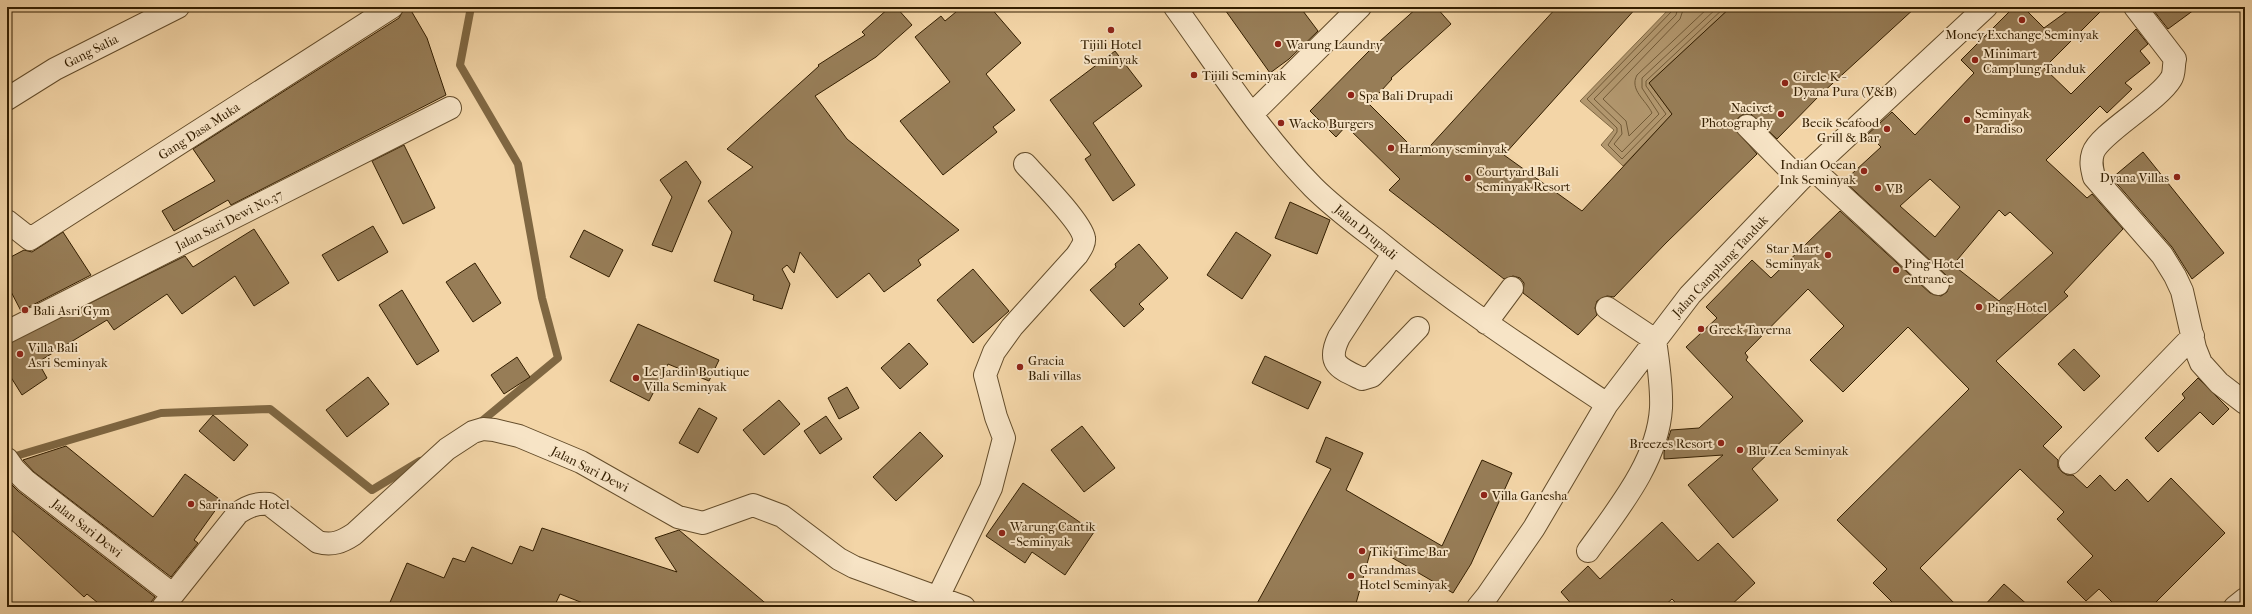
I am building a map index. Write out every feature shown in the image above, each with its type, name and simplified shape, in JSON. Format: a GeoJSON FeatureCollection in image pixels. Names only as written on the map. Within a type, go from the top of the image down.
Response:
{"type":"FeatureCollection","features":[{"type":"Feature","properties":{"kind":"street","name":"Gang Salia"},"geometry":{"type":"LineString","coordinates":[[7,99],[55,69],[178,7]]}},
{"type":"Feature","properties":{"kind":"street","name":"Gang Dasa Muka"},"geometry":{"type":"LineString","coordinates":[[7,222],[30,239],[392,7]]}},
{"type":"Feature","properties":{"kind":"street","name":"Jalan Drupadi"},"geometry":{"type":"LineString","coordinates":[[1175,7],[1252,114],[1281,151],[1314,188],[1393,254],[1486,323],[1607,404]]}},
{"type":"Feature","properties":{"kind":"street"},"geometry":{"type":"LineString","coordinates":[[1252,114],[1360,7]]}},
{"type":"Feature","properties":{"kind":"street","name":"Jalan Camplung Tanduk"},"geometry":{"type":"LineString","coordinates":[[1478,607],[1534,528],[1607,404],[1690,295],[1806,174],[1986,7]]}},
{"type":"Feature","properties":{"kind":"street"},"geometry":{"type":"LineString","coordinates":[[2136,7],[2175,59],[2174,73],[2162,90],[2098,146],[2094,152],[2091,165],[2094,177],[2105,193],[2152,243],[2174,276],[2182,291],[2195,348],[2201,363],[2219,383],[2245,403]]}},
{"type":"Feature","properties":{"kind":"street","name":"Jalan Sari Dewi No.37"},"geometry":{"type":"LineString","coordinates":[[7,332],[450,108]]}},
{"type":"Feature","properties":{"kind":"street"},"geometry":{"type":"LineString","coordinates":[[1747,126],[1938,284]]}},
{"type":"Feature","properties":{"kind":"street"},"geometry":{"type":"LineString","coordinates":[[938,597],[991,488],[1004,438],[996,416],[985,375],[994,352],[1012,327],[1077,255],[1084,241],[1081,230],[1074,220],[1025,164]]}},
{"type":"Feature","properties":{"kind":"street"},"geometry":{"type":"LineString","coordinates":[[1393,254],[1339,337],[1333,350],[1333,359],[1342,370],[1362,379],[1372,376],[1418,328]]}},
{"type":"Feature","properties":{"kind":"street"},"geometry":{"type":"LineString","coordinates":[[1486,323],[1512,288]]}},
{"type":"Feature","properties":{"kind":"street"},"geometry":{"type":"LineString","coordinates":[[1588,551],[1638,480],[1656,434],[1661,408],[1655,340],[1608,308]]}},
{"type":"Feature","properties":{"kind":"street"},"geometry":{"type":"LineString","coordinates":[[2070,463],[2193,336]]}},
{"type":"Feature","properties":{"kind":"street","name":"Jalan Sari Dewi"},"geometry":{"type":"LineString","coordinates":[[8,460],[26,481],[167,601],[238,513],[254,504],[269,504],[318,542],[327,544],[345,540],[354,534],[447,449],[473,432],[483,429],[519,436],[581,462],[678,517],[703,523],[753,505],[782,516],[839,559],[854,567],[964,607]]}},
{"type":"Feature","properties":{"kind":"street"},"geometry":{"type":"LineString","coordinates":[[2235,607],[2245,599]]}},
{"type":"Feature","properties":{"kind":"water"},"geometry":{"type":"Polygon","coordinates":[[[1671,7],[1731,7],[1649,83],[1672,114],[1623,166],[1601,145],[1614,130],[1580,101],[1671,7]]]}},
{"type":"Feature","properties":{"kind":"building"},"geometry":{"type":"Polygon","coordinates":[[[405,7],[409,7],[427,38],[446,95],[231,205],[228,200],[174,231],[162,211],[215,181],[193,149],[399,18],[405,7]]]}},
{"type":"Feature","properties":{"kind":"building"},"geometry":{"type":"Polygon","coordinates":[[[890,7],[896,7],[912,25],[876,57],[815,96],[847,139],[959,230],[918,260],[921,265],[884,292],[869,273],[837,298],[800,252],[794,273],[787,265],[782,269],[790,284],[782,309],[753,300],[754,295],[714,281],[732,232],[708,201],[753,167],[727,149],[819,66],[818,65],[865,35],[862,32],[890,7]]]}},
{"type":"Feature","properties":{"kind":"building"},"geometry":{"type":"Polygon","coordinates":[[[962,7],[990,7],[1021,43],[986,74],[1015,110],[993,127],[997,132],[943,175],[900,121],[950,82],[915,37],[941,16],[945,21],[962,7]]]}},
{"type":"Feature","properties":{"kind":"building"},"geometry":{"type":"Polygon","coordinates":[[[1223,7],[1300,7],[1318,31],[1289,59],[1270,73],[1223,7]]]}},
{"type":"Feature","properties":{"kind":"building","name":"Courtyard Bali Seminyak Resort"},"geometry":{"type":"Polygon","coordinates":[[[1418,7],[1436,7],[1451,24],[1391,78],[1392,79],[1369,104],[1421,156],[1557,7],[1637,7],[1504,155],[1582,211],[1672,114],[1649,83],[1731,7],[1916,7],[1820,95],[1777,139],[1751,114],[1744,114],[1739,117],[1735,123],[1735,129],[1757,154],[1666,243],[1614,297],[1607,296],[1597,301],[1595,308],[1597,315],[1578,335],[1523,293],[1524,283],[1520,278],[1513,276],[1504,279],[1389,190],[1400,179],[1346,126],[1336,137],[1310,111],[1369,51],[1418,7]]]}},
{"type":"Feature","properties":{"kind":"building"},"geometry":{"type":"Polygon","coordinates":[[[2014,7],[2023,7],[2044,28],[2073,7],[2105,7],[2044,68],[2071,94],[2136,29],[2148,44],[2140,51],[2150,63],[2125,83],[2132,89],[2107,113],[2100,106],[2046,160],[2087,198],[2092,194],[2123,229],[2064,292],[2068,296],[1996,361],[2062,427],[2043,446],[2058,460],[2058,467],[2062,472],[2067,475],[2073,475],[2087,488],[2100,475],[2115,491],[2127,479],[2148,502],[2171,478],[2225,533],[2151,607],[2117,607],[2099,589],[2086,601],[2067,582],[2093,556],[2057,519],[2064,512],[2020,469],[1920,568],[1958,607],[1897,607],[1873,583],[1887,569],[1837,520],[1969,389],[1908,327],[1843,392],[1810,360],[1844,326],[1808,289],[1745,353],[1748,357],[1746,360],[1803,421],[1752,469],[1778,500],[1733,538],[1688,485],[1723,455],[1664,459],[1664,452],[1671,430],[1699,428],[1733,397],[1686,347],[1717,318],[1706,307],[1752,260],[1771,278],[1840,211],[1930,293],[1941,296],[1947,292],[1950,281],[1946,275],[1844,181],[1881,147],[1868,134],[1892,112],[1915,135],[1974,73],[1961,60],[2014,7]],[[1930,179],[1900,206],[1935,237],[1960,207],[1930,179]],[[1999,210],[1953,265],[1999,301],[2053,253],[2010,212],[2005,216],[1999,210]]]}},
{"type":"Feature","properties":{"kind":"building"},"geometry":{"type":"Polygon","coordinates":[[[2158,7],[2198,7],[2168,29],[2154,11],[2158,7]]]}},
{"type":"Feature","properties":{"kind":"building"},"geometry":{"type":"Polygon","coordinates":[[[1115,51],[1142,86],[1093,123],[1135,185],[1113,201],[1085,159],[1091,155],[1050,100],[1115,51]]]}},
{"type":"Feature","properties":{"kind":"building"},"geometry":{"type":"Polygon","coordinates":[[[404,145],[435,208],[403,224],[372,161],[404,145]]]}},
{"type":"Feature","properties":{"kind":"building"},"geometry":{"type":"Polygon","coordinates":[[[2143,152],[2224,253],[2192,279],[2172,247],[2112,178],[2143,152]]]}},
{"type":"Feature","properties":{"kind":"building"},"geometry":{"type":"Polygon","coordinates":[[[686,161],[701,182],[672,252],[652,245],[672,197],[660,180],[686,161]]]}},
{"type":"Feature","properties":{"kind":"building"},"geometry":{"type":"Polygon","coordinates":[[[1290,202],[1330,220],[1317,254],[1275,238],[1290,202]]]}},
{"type":"Feature","properties":{"kind":"building"},"geometry":{"type":"Polygon","coordinates":[[[373,226],[388,252],[338,281],[322,255],[373,226]]]}},
{"type":"Feature","properties":{"kind":"building"},"geometry":{"type":"Polygon","coordinates":[[[254,229],[289,283],[254,306],[235,276],[182,314],[167,294],[114,330],[107,320],[38,362],[47,378],[22,395],[7,371],[7,344],[185,256],[193,267],[254,229]]]}},
{"type":"Feature","properties":{"kind":"building"},"geometry":{"type":"Polygon","coordinates":[[[584,230],[623,250],[609,277],[570,257],[584,230]]]}},
{"type":"Feature","properties":{"kind":"building"},"geometry":{"type":"Polygon","coordinates":[[[63,232],[91,275],[21,311],[7,284],[7,259],[24,250],[32,252],[63,232]]]}},
{"type":"Feature","properties":{"kind":"building"},"geometry":{"type":"Polygon","coordinates":[[[1236,232],[1271,255],[1242,299],[1207,275],[1236,232]]]}},
{"type":"Feature","properties":{"kind":"building"},"geometry":{"type":"Polygon","coordinates":[[[1139,244],[1168,278],[1139,304],[1144,309],[1124,327],[1090,290],[1116,267],[1115,264],[1139,244]]]}},
{"type":"Feature","properties":{"kind":"building"},"geometry":{"type":"Polygon","coordinates":[[[475,263],[501,303],[473,322],[446,282],[475,263]]]}},
{"type":"Feature","properties":{"kind":"building"},"geometry":{"type":"Polygon","coordinates":[[[973,269],[1009,311],[973,343],[937,300],[973,269]]]}},
{"type":"Feature","properties":{"kind":"building"},"geometry":{"type":"Polygon","coordinates":[[[402,290],[439,351],[417,365],[379,305],[402,290]]]}},
{"type":"Feature","properties":{"kind":"building"},"geometry":{"type":"Polygon","coordinates":[[[638,324],[719,360],[709,381],[668,364],[649,401],[610,381],[638,324]]]}},
{"type":"Feature","properties":{"kind":"building"},"geometry":{"type":"Polygon","coordinates":[[[909,343],[928,364],[900,389],[881,368],[909,343]]]}},
{"type":"Feature","properties":{"kind":"building"},"geometry":{"type":"Polygon","coordinates":[[[2074,349],[2100,376],[2084,391],[2058,364],[2074,349]]]}},
{"type":"Feature","properties":{"kind":"building"},"geometry":{"type":"Polygon","coordinates":[[[1265,356],[1321,382],[1308,409],[1252,383],[1265,356]]]}},
{"type":"Feature","properties":{"kind":"building"},"geometry":{"type":"Polygon","coordinates":[[[517,357],[530,377],[504,394],[491,375],[517,357]]]}},
{"type":"Feature","properties":{"kind":"building"},"geometry":{"type":"Polygon","coordinates":[[[368,377],[389,404],[347,437],[326,410],[368,377]]]}},
{"type":"Feature","properties":{"kind":"building"},"geometry":{"type":"Polygon","coordinates":[[[2198,378],[2229,409],[2213,425],[2200,412],[2158,452],[2145,438],[2185,398],[2182,394],[2198,378]]]}},
{"type":"Feature","properties":{"kind":"building"},"geometry":{"type":"Polygon","coordinates":[[[847,387],[859,408],[839,419],[828,398],[847,387]]]}},
{"type":"Feature","properties":{"kind":"building"},"geometry":{"type":"Polygon","coordinates":[[[779,400],[800,424],[764,455],[743,430],[779,400]]]}},
{"type":"Feature","properties":{"kind":"building"},"geometry":{"type":"Polygon","coordinates":[[[699,408],[717,418],[698,453],[679,443],[699,408]]]}},
{"type":"Feature","properties":{"kind":"building"},"geometry":{"type":"Polygon","coordinates":[[[213,415],[248,445],[234,461],[199,431],[213,415]]]}},
{"type":"Feature","properties":{"kind":"building"},"geometry":{"type":"Polygon","coordinates":[[[826,416],[842,439],[820,454],[804,431],[826,416]]]}},
{"type":"Feature","properties":{"kind":"building"},"geometry":{"type":"Polygon","coordinates":[[[1082,426],[1115,468],[1084,492],[1051,450],[1082,426]]]}},
{"type":"Feature","properties":{"kind":"building"},"geometry":{"type":"Polygon","coordinates":[[[920,432],[943,456],[896,501],[873,477],[920,432]]]}},
{"type":"Feature","properties":{"kind":"building"},"geometry":{"type":"Polygon","coordinates":[[[1326,437],[1363,453],[1346,490],[1442,546],[1482,460],[1512,473],[1471,564],[1453,593],[1372,546],[1355,607],[1255,607],[1331,469],[1316,462],[1326,437]]]}},
{"type":"Feature","properties":{"kind":"building"},"geometry":{"type":"Polygon","coordinates":[[[66,446],[153,517],[185,474],[222,501],[194,540],[198,543],[171,577],[34,472],[23,460],[66,446]]]}},
{"type":"Feature","properties":{"kind":"building"},"geometry":{"type":"Polygon","coordinates":[[[7,480],[18,491],[155,597],[147,607],[103,607],[87,594],[84,597],[7,526],[7,480]]]}},
{"type":"Feature","properties":{"kind":"building"},"geometry":{"type":"Polygon","coordinates":[[[1023,483],[1094,532],[1065,575],[1032,552],[1025,563],[986,536],[1023,483]]]}},
{"type":"Feature","properties":{"kind":"building"},"geometry":{"type":"Polygon","coordinates":[[[1662,522],[1698,561],[1718,543],[1755,583],[1729,607],[1680,607],[1672,599],[1663,607],[1574,607],[1561,592],[1588,566],[1600,579],[1662,522]]]}},
{"type":"Feature","properties":{"kind":"building"},"geometry":{"type":"Polygon","coordinates":[[[542,528],[677,572],[655,538],[679,530],[770,607],[593,607],[560,594],[554,607],[388,607],[407,563],[444,578],[453,558],[465,562],[472,547],[512,564],[520,546],[533,551],[542,528]]]}},
{"type":"Feature","properties":{"kind":"building"},"geometry":{"type":"Polygon","coordinates":[[[2004,584],[2030,607],[1983,607],[2004,584]]]}},
{"type":"Feature","properties":{"kind":"waterway"},"geometry":{"type":"LineString","coordinates":[[471,7],[460,65],[518,164],[542,298],[558,358],[477,425]]}},
{"type":"Feature","properties":{"kind":"waterway"},"geometry":{"type":"LineString","coordinates":[[9,458],[161,413],[270,409],[372,490],[420,461]]}},
{"type":"Feature","properties":{"kind":"place","name":"Money Exchange Seminyak"},"geometry":{"type":"Point","coordinates":[2022,20]}},
{"type":"Feature","properties":{"kind":"place","name":"Tijili Hotel Seminyak"},"geometry":{"type":"Point","coordinates":[1111,30]}},
{"type":"Feature","properties":{"kind":"place","name":"Warung Laundry"},"geometry":{"type":"Point","coordinates":[1278,44]}},
{"type":"Feature","properties":{"kind":"place","name":"Minimart Camplung Tanduk"},"geometry":{"type":"Point","coordinates":[1975,60]}},
{"type":"Feature","properties":{"kind":"place","name":"Tijili Seminyak"},"geometry":{"type":"Point","coordinates":[1194,75]}},
{"type":"Feature","properties":{"kind":"place","name":"Circle K - Dyana Pura (V&B)"},"geometry":{"type":"Point","coordinates":[1785,83]}},
{"type":"Feature","properties":{"kind":"place","name":"Spa Bali Drupadi"},"geometry":{"type":"Point","coordinates":[1351,95]}},
{"type":"Feature","properties":{"kind":"place","name":"Nacivet Photography"},"geometry":{"type":"Point","coordinates":[1781,114]}},
{"type":"Feature","properties":{"kind":"place","name":"Seminyak Paradiso"},"geometry":{"type":"Point","coordinates":[1967,120]}},
{"type":"Feature","properties":{"kind":"place","name":"Wacko Burgers"},"geometry":{"type":"Point","coordinates":[1281,123]}},
{"type":"Feature","properties":{"kind":"place","name":"Becik Seafood Grill & Bar"},"geometry":{"type":"Point","coordinates":[1887,129]}},
{"type":"Feature","properties":{"kind":"place","name":"Harmony seminyak"},"geometry":{"type":"Point","coordinates":[1391,148]}},
{"type":"Feature","properties":{"kind":"place","name":"Indian Ocean Ink Seminyak"},"geometry":{"type":"Point","coordinates":[1864,171]}},
{"type":"Feature","properties":{"kind":"place","name":"Dyana Villas"},"geometry":{"type":"Point","coordinates":[2177,177]}},
{"type":"Feature","properties":{"kind":"place","name":"Courtyard Bali Seminyak Resort"},"geometry":{"type":"Point","coordinates":[1468,178]}},
{"type":"Feature","properties":{"kind":"place","name":"VB"},"geometry":{"type":"Point","coordinates":[1878,188]}},
{"type":"Feature","properties":{"kind":"place","name":"Star Mart Seminyak"},"geometry":{"type":"Point","coordinates":[1828,255]}},
{"type":"Feature","properties":{"kind":"place","name":"Ping Hotel entrance"},"geometry":{"type":"Point","coordinates":[1896,270]}},
{"type":"Feature","properties":{"kind":"place","name":"Ping Hotel"},"geometry":{"type":"Point","coordinates":[1979,307]}},
{"type":"Feature","properties":{"kind":"place","name":"Bali Asri Gym"},"geometry":{"type":"Point","coordinates":[25,310]}},
{"type":"Feature","properties":{"kind":"place","name":"Greek Taverna"},"geometry":{"type":"Point","coordinates":[1701,329]}},
{"type":"Feature","properties":{"kind":"place","name":"Villa Bali Asri Seminyak"},"geometry":{"type":"Point","coordinates":[20,354]}},
{"type":"Feature","properties":{"kind":"place","name":"Gracia Bali villas"},"geometry":{"type":"Point","coordinates":[1020,367]}},
{"type":"Feature","properties":{"kind":"place","name":"Le Jardin Boutique Villa Seminyak"},"geometry":{"type":"Point","coordinates":[636,378]}},
{"type":"Feature","properties":{"kind":"place","name":"Breezes Resort"},"geometry":{"type":"Point","coordinates":[1721,443]}},
{"type":"Feature","properties":{"kind":"place","name":"Blu Zea Seminyak"},"geometry":{"type":"Point","coordinates":[1740,450]}},
{"type":"Feature","properties":{"kind":"place","name":"Villa Ganesha"},"geometry":{"type":"Point","coordinates":[1484,495]}},
{"type":"Feature","properties":{"kind":"place","name":"Sarinande Hotel"},"geometry":{"type":"Point","coordinates":[191,504]}},
{"type":"Feature","properties":{"kind":"place","name":"Warung Cantik - Seminyak"},"geometry":{"type":"Point","coordinates":[1002,533]}},
{"type":"Feature","properties":{"kind":"place","name":"Tiki Time Bar"},"geometry":{"type":"Point","coordinates":[1362,551]}},
{"type":"Feature","properties":{"kind":"place","name":"Grandmas Hotel Seminyak"},"geometry":{"type":"Point","coordinates":[1351,576]}}]}
